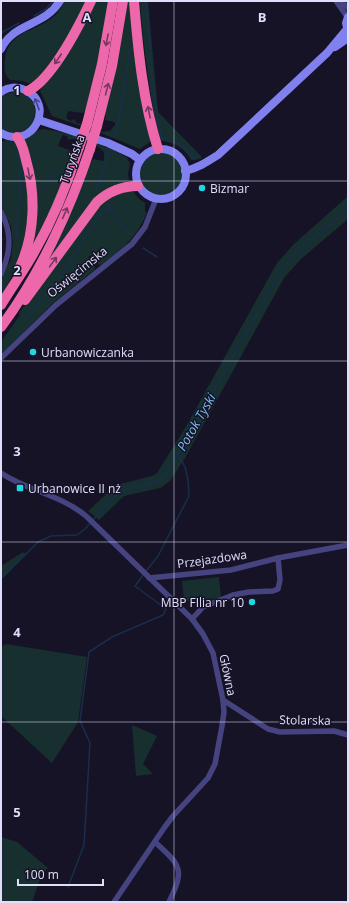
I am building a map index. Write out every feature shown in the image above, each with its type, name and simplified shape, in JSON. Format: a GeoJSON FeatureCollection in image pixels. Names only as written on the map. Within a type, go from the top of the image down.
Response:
{"type":"FeatureCollection","features":[{"type":"Feature","properties":{"kind":"highway"},"geometry":{"type":"LineString","coordinates":[[28,91],[38,86],[55,64],[79,25],[91,1]]}},
{"type":"Feature","properties":{"kind":"highway","name":"Turyńska"},"geometry":{"type":"LineString","coordinates":[[11,314],[49,249],[70,202],[90,149],[92,125],[113,1]]}},
{"type":"Feature","properties":{"kind":"highway","name":"Turyńska"},"geometry":{"type":"LineString","coordinates":[[4,301],[40,242],[58,204],[79,147],[92,125],[112,66],[123,1]]}},
{"type":"Feature","properties":{"kind":"highway"},"geometry":{"type":"LineString","coordinates":[[134,1],[146,96],[154,139],[158,149]]}},
{"type":"Feature","properties":{"kind":"highway"},"geometry":{"type":"LineString","coordinates":[[4,301],[23,260],[30,231],[32,214],[32,197],[28,169],[22,144],[17,137]]}},
{"type":"Feature","properties":{"kind":"highway"},"geometry":{"type":"LineString","coordinates":[[1,327],[11,314],[27,298],[97,202],[119,189],[129,186],[138,186]]}},
{"type":"Feature","properties":{"kind":"street"},"geometry":{"type":"LineString","coordinates":[[1,48],[10,36],[46,16],[54,10],[60,1]]}},
{"type":"Feature","properties":{"kind":"street"},"geometry":{"type":"LineString","coordinates":[[185,171],[206,163],[218,155],[326,53],[347,30],[346,23],[348,17],[336,1]]}},
{"type":"Feature","properties":{"kind":"street"},"geometry":{"type":"LineString","coordinates":[[340,1],[348,8]]}},
{"type":"Feature","properties":{"kind":"street"},"geometry":{"type":"LineString","coordinates":[[326,53],[348,38]]}},
{"type":"Feature","properties":{"kind":"street"},"geometry":{"type":"LineString","coordinates":[[1,133],[11,137],[23,136],[33,130],[39,120],[40,113],[37,101],[28,91],[16,87],[2,88]]}},
{"type":"Feature","properties":{"kind":"street"},"geometry":{"type":"LineString","coordinates":[[39,120],[108,143],[132,154],[140,160]]}},
{"type":"Feature","properties":{"kind":"street"},"geometry":{"type":"LineString","coordinates":[[158,149],[168,150],[173,153],[180,159],[185,171],[184,184],[176,194],[166,199],[156,199],[148,195],[138,186],[135,174],[140,160],[149,152],[158,149]]}},
{"type":"Feature","properties":{"kind":"street","name":"Oświęcimska"},"geometry":{"type":"LineString","coordinates":[[1,358],[56,305],[132,244],[145,228],[156,199]]}},
{"type":"Feature","properties":{"kind":"street"},"geometry":{"type":"LineString","coordinates":[[1,212],[8,228],[10,243],[8,258],[1,274]]}},
{"type":"Feature","properties":{"kind":"street","name":"Główna"},"geometry":{"type":"LineString","coordinates":[[1,473],[15,481],[75,507],[86,516],[192,619],[203,634],[213,653],[223,700],[224,712],[215,764],[212,772],[201,788],[173,816],[114,902]]}},
{"type":"Feature","properties":{"kind":"street","name":"Przejazdowa"},"geometry":{"type":"LineString","coordinates":[[149,578],[231,570],[278,558],[348,545]]}},
{"type":"Feature","properties":{"kind":"street"},"geometry":{"type":"LineString","coordinates":[[192,619],[203,607],[223,599],[241,593],[273,591],[278,589],[280,580],[278,558]]}},
{"type":"Feature","properties":{"kind":"street","name":"Stolarska"},"geometry":{"type":"LineString","coordinates":[[223,700],[268,729],[280,732],[334,731],[348,735]]}},
{"type":"Feature","properties":{"kind":"street"},"geometry":{"type":"LineString","coordinates":[[155,842],[170,855],[179,872],[178,884],[168,902]]}},
{"type":"Feature","properties":{"kind":"green space"},"geometry":{"type":"Polygon","coordinates":[[[65,1],[87,1],[81,15],[50,66],[31,84],[23,81],[10,80],[5,71],[5,60],[7,51],[15,38],[52,18],[62,7],[65,1]]]}},
{"type":"Feature","properties":{"kind":"green space"},"geometry":{"type":"Polygon","coordinates":[[[93,1],[108,1],[101,48],[86,109],[83,113],[68,111],[66,118],[71,121],[74,119],[77,123],[81,124],[81,126],[52,116],[40,91],[41,86],[93,1]]]}},
{"type":"Feature","properties":{"kind":"green space"},"geometry":{"type":"Polygon","coordinates":[[[126,1],[132,1],[151,141],[140,149],[101,133],[110,131],[115,125],[115,122],[105,120],[106,115],[104,114],[126,1]]]}},
{"type":"Feature","properties":{"kind":"green space"},"geometry":{"type":"Polygon","coordinates":[[[140,1],[148,1],[158,112],[202,158],[191,160],[186,152],[179,146],[161,141],[158,137],[147,69],[140,1]]]}},
{"type":"Feature","properties":{"kind":"green space"},"geometry":{"type":"Polygon","coordinates":[[[17,92],[28,97],[33,104],[35,112],[33,120],[28,128],[21,132],[11,133],[1,128],[1,97],[9,93],[17,92]]]}},
{"type":"Feature","properties":{"kind":"green space"},"geometry":{"type":"Polygon","coordinates":[[[43,129],[78,137],[77,139],[68,140],[67,136],[63,135],[61,138],[58,146],[72,151],[71,158],[52,208],[27,259],[32,234],[24,138],[43,129]]]}},
{"type":"Feature","properties":{"kind":"green space"},"geometry":{"type":"Polygon","coordinates":[[[6,140],[14,142],[19,146],[29,198],[21,256],[1,297],[1,279],[11,259],[13,243],[11,226],[1,206],[1,142],[6,140]]]}},
{"type":"Feature","properties":{"kind":"green space"},"geometry":{"type":"Polygon","coordinates":[[[97,144],[111,149],[128,158],[127,160],[130,163],[128,174],[129,180],[117,186],[43,270],[89,162],[91,163],[93,159],[104,161],[104,152],[97,146],[97,144]]]}},
{"type":"Feature","properties":{"kind":"green space"},"geometry":{"type":"Polygon","coordinates":[[[161,153],[176,159],[182,174],[176,189],[161,195],[146,189],[140,174],[146,159],[161,153]]]}},
{"type":"Feature","properties":{"kind":"green space"},"geometry":{"type":"Polygon","coordinates":[[[133,191],[139,199],[145,203],[145,212],[147,212],[134,236],[101,265],[98,264],[92,255],[88,257],[95,267],[94,270],[53,303],[1,354],[1,342],[20,315],[19,313],[98,205],[115,194],[133,191]]]}},
{"type":"Feature","properties":{"kind":"green space"},"geometry":{"type":"Polygon","coordinates":[[[348,196],[348,219],[301,259],[284,278],[185,458],[170,481],[160,488],[124,496],[99,520],[88,511],[116,485],[152,476],[157,473],[184,430],[277,263],[294,244],[348,196]]]}},
{"type":"Feature","properties":{"kind":"green space"},"geometry":{"type":"Polygon","coordinates":[[[23,552],[26,554],[1,579],[1,566],[23,552]]]}},
{"type":"Feature","properties":{"kind":"green space"},"geometry":{"type":"Polygon","coordinates":[[[219,577],[221,598],[184,601],[182,581],[219,577]]]}},
{"type":"Feature","properties":{"kind":"green space"},"geometry":{"type":"Polygon","coordinates":[[[6,644],[87,657],[78,722],[52,763],[1,716],[1,647],[6,644]]]}},
{"type":"Feature","properties":{"kind":"green space"},"geometry":{"type":"Polygon","coordinates":[[[132,725],[157,736],[143,764],[153,774],[136,776],[132,725]]]}},
{"type":"Feature","properties":{"kind":"green space"},"geometry":{"type":"Polygon","coordinates":[[[1,837],[17,842],[48,868],[42,874],[32,902],[1,902],[1,837]]]}},
{"type":"Feature","properties":{"kind":"waterway"},"geometry":{"type":"LineString","coordinates":[[34,16],[46,9],[53,1]]}},
{"type":"Feature","properties":{"kind":"waterway"},"geometry":{"type":"LineString","coordinates":[[146,1],[152,79],[161,137],[182,146],[193,158],[200,156]]}},
{"type":"Feature","properties":{"kind":"waterway"},"geometry":{"type":"LineString","coordinates":[[1,33],[19,23]]}},
{"type":"Feature","properties":{"kind":"waterway"},"geometry":{"type":"LineString","coordinates":[[116,137],[129,52]]}},
{"type":"Feature","properties":{"kind":"waterway"},"geometry":{"type":"LineString","coordinates":[[17,149],[21,174],[20,193]]}},
{"type":"Feature","properties":{"kind":"waterway"},"geometry":{"type":"LineString","coordinates":[[98,192],[98,185],[107,162],[109,152]]}},
{"type":"Feature","properties":{"kind":"waterway"},"geometry":{"type":"LineString","coordinates":[[42,192],[45,189],[51,172],[54,172]]}},
{"type":"Feature","properties":{"kind":"waterway"},"geometry":{"type":"LineString","coordinates":[[15,238],[17,238],[18,207],[21,193]]}},
{"type":"Feature","properties":{"kind":"waterway"},"geometry":{"type":"LineString","coordinates":[[107,204],[130,235]]}},
{"type":"Feature","properties":{"kind":"waterway"},"geometry":{"type":"LineString","coordinates":[[26,319],[57,281],[98,218],[110,207]]}},
{"type":"Feature","properties":{"kind":"waterway","name":"Potok Tyski"},"geometry":{"type":"LineString","coordinates":[[1,579],[38,542],[51,536],[77,535],[85,529],[116,494],[127,489],[153,483],[164,478],[283,268],[295,254],[348,209]]}},
{"type":"Feature","properties":{"kind":"waterway"},"geometry":{"type":"LineString","coordinates":[[143,248],[157,257]]}},
{"type":"Feature","properties":{"kind":"waterway"},"geometry":{"type":"LineString","coordinates":[[147,570],[158,556],[189,496],[185,467],[178,454]]}},
{"type":"Feature","properties":{"kind":"waterway"},"geometry":{"type":"LineString","coordinates":[[68,887],[84,845],[90,743],[80,721],[89,652],[112,637],[163,615],[166,609],[135,586],[143,575]]}},
{"type":"Feature","properties":{"kind":"place","name":"Bizmar"},"geometry":{"type":"Point","coordinates":[202,188]}},
{"type":"Feature","properties":{"kind":"place","name":"Urbanowiczanka"},"geometry":{"type":"Point","coordinates":[33,352]}},
{"type":"Feature","properties":{"kind":"place","name":"Urbanowice II nż"},"geometry":{"type":"Point","coordinates":[20,488]}},
{"type":"Feature","properties":{"kind":"place","name":"MBP FIlia nr 10"},"geometry":{"type":"Point","coordinates":[252,602]}}]}
